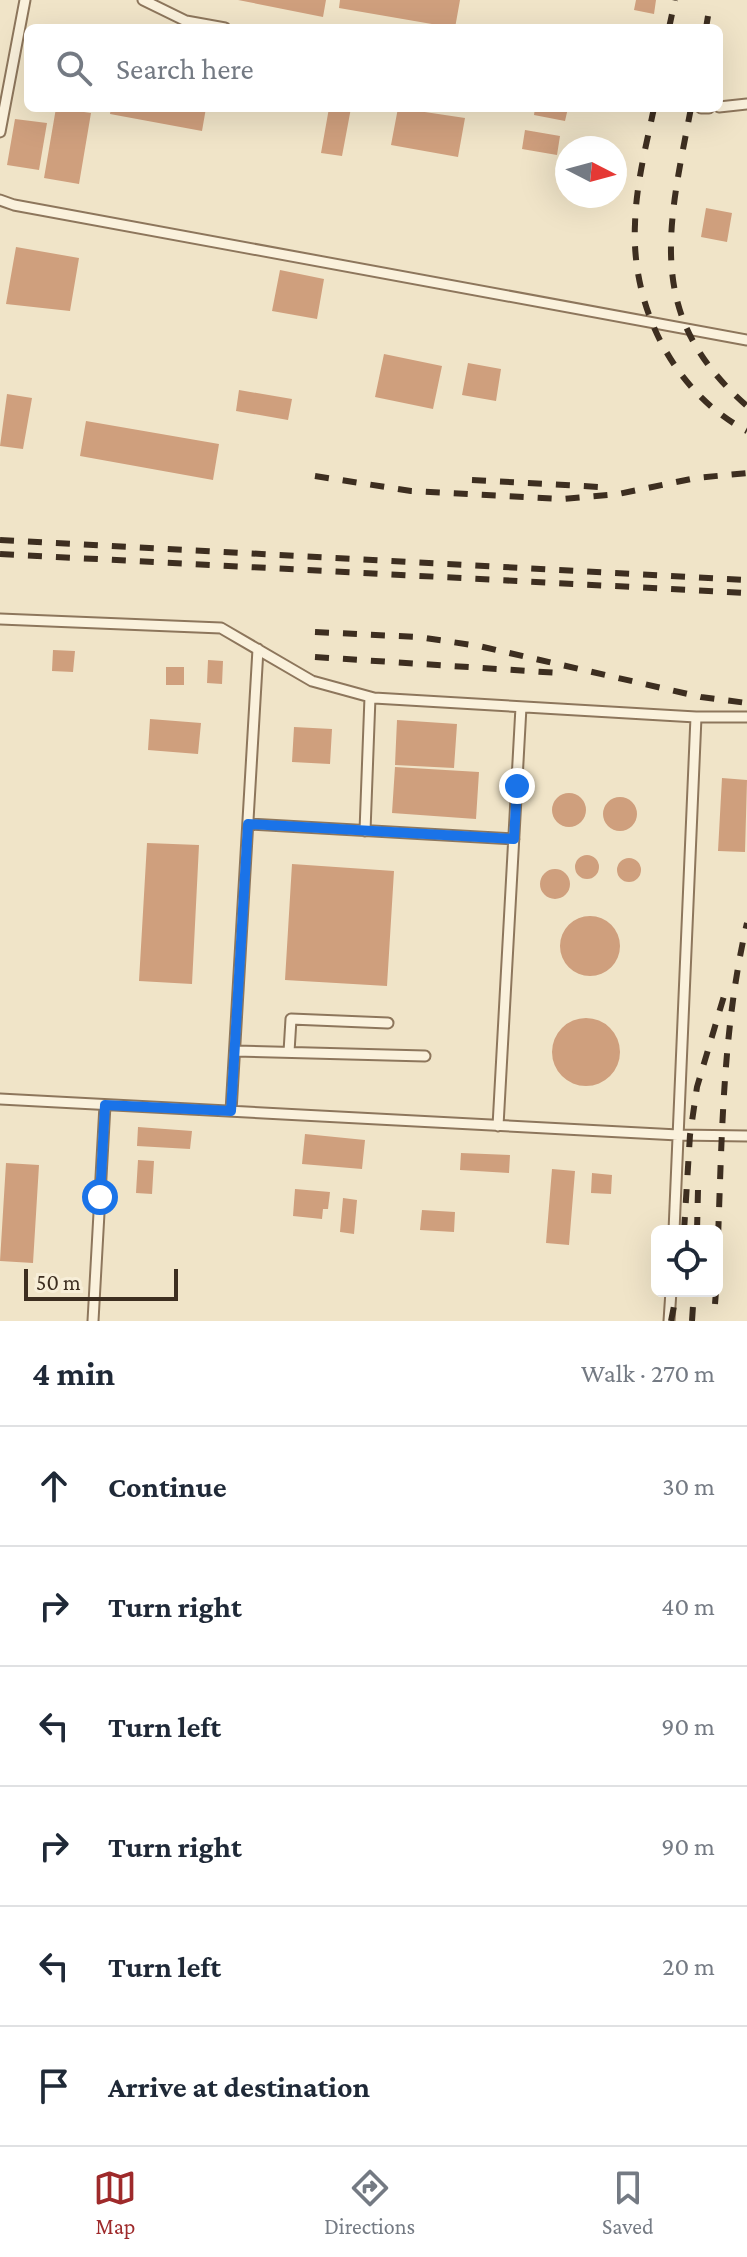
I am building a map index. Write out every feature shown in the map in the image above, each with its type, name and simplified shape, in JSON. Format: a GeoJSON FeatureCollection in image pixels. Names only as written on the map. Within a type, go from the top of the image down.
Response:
{"type":"FeatureCollection","features":[{"type":"Feature","properties":{"kind":"lane"},"geometry":{"type":"LineString","coordinates":[[0,132],[25,0]]}},
{"type":"Feature","properties":{"kind":"lane"},"geometry":{"type":"LineString","coordinates":[[143,0],[186,21],[203,24]]}},
{"type":"Feature","properties":{"kind":"lane"},"geometry":{"type":"LineString","coordinates":[[723,107],[747,104]]}},
{"type":"Feature","properties":{"kind":"lane"},"geometry":{"type":"LineString","coordinates":[[0,200],[747,340]]}},
{"type":"Feature","properties":{"kind":"lane"},"geometry":{"type":"LineString","coordinates":[[0,619],[221,628],[312,681],[370,697],[696,717],[747,717]]}},
{"type":"Feature","properties":{"kind":"lane"},"geometry":{"type":"LineString","coordinates":[[231,1111],[258,649]]}},
{"type":"Feature","properties":{"kind":"lane"},"geometry":{"type":"LineString","coordinates":[[365,831],[370,697]]}},
{"type":"Feature","properties":{"kind":"lane"},"geometry":{"type":"LineString","coordinates":[[498,1126],[521,707]]}},
{"type":"Feature","properties":{"kind":"lane"},"geometry":{"type":"LineString","coordinates":[[674,1225],[696,717]]}},
{"type":"Feature","properties":{"kind":"lane"},"geometry":{"type":"LineString","coordinates":[[248,824],[514,839]]}},
{"type":"Feature","properties":{"kind":"lane"},"geometry":{"type":"LineString","coordinates":[[289,1052],[291,1019],[388,1023]]}},
{"type":"Feature","properties":{"kind":"lane"},"geometry":{"type":"LineString","coordinates":[[235,1051],[425,1056]]}},
{"type":"Feature","properties":{"kind":"lane"},"geometry":{"type":"LineString","coordinates":[[0,1099],[678,1135],[747,1136]]}},
{"type":"Feature","properties":{"kind":"lane"},"geometry":{"type":"LineString","coordinates":[[93,1321],[105,1105]]}},
{"type":"Feature","properties":{"kind":"lane"},"geometry":{"type":"LineString","coordinates":[[669,1321],[671,1297]]}},
{"type":"Feature","properties":{"kind":"building"},"geometry":{"type":"Polygon","coordinates":[[[238,0],[326,0],[323,17],[238,0]]]}},
{"type":"Feature","properties":{"kind":"building"},"geometry":{"type":"Polygon","coordinates":[[[340,0],[460,0],[456,24],[432,24],[339,8],[340,0]]]}},
{"type":"Feature","properties":{"kind":"building"},"geometry":{"type":"Polygon","coordinates":[[[636,0],[656,0],[654,14],[634,10],[636,0]]]}},
{"type":"Feature","properties":{"kind":"building"},"geometry":{"type":"Polygon","coordinates":[[[55,112],[91,113],[79,184],[44,178],[55,112]]]}},
{"type":"Feature","properties":{"kind":"building"},"geometry":{"type":"Polygon","coordinates":[[[110,112],[205,112],[202,131],[110,112]]]}},
{"type":"Feature","properties":{"kind":"building"},"geometry":{"type":"Polygon","coordinates":[[[328,112],[350,112],[342,156],[321,153],[328,112]]]}},
{"type":"Feature","properties":{"kind":"building"},"geometry":{"type":"Polygon","coordinates":[[[397,112],[425,112],[465,118],[458,157],[391,145],[397,112]]]}},
{"type":"Feature","properties":{"kind":"building"},"geometry":{"type":"Polygon","coordinates":[[[534,112],[567,112],[565,121],[534,115],[534,112]]]}},
{"type":"Feature","properties":{"kind":"building"},"geometry":{"type":"Polygon","coordinates":[[[15,119],[47,123],[39,170],[7,165],[15,119]]]}},
{"type":"Feature","properties":{"kind":"building"},"geometry":{"type":"Polygon","coordinates":[[[525,130],[560,136],[555,136],[555,155],[522,149],[525,130]]]}},
{"type":"Feature","properties":{"kind":"building"},"geometry":{"type":"Polygon","coordinates":[[[706,208],[732,213],[727,242],[701,237],[706,208]]]}},
{"type":"Feature","properties":{"kind":"building"},"geometry":{"type":"Polygon","coordinates":[[[16,247],[79,258],[70,311],[6,304],[16,247]]]}},
{"type":"Feature","properties":{"kind":"building"},"geometry":{"type":"Polygon","coordinates":[[[280,270],[324,279],[317,319],[272,311],[280,270]]]}},
{"type":"Feature","properties":{"kind":"building"},"geometry":{"type":"Polygon","coordinates":[[[384,354],[442,366],[433,409],[375,397],[384,354]]]}},
{"type":"Feature","properties":{"kind":"building"},"geometry":{"type":"Polygon","coordinates":[[[468,363],[501,369],[496,401],[462,395],[468,363]]]}},
{"type":"Feature","properties":{"kind":"building"},"geometry":{"type":"Polygon","coordinates":[[[239,390],[292,399],[288,420],[236,411],[239,390]]]}},
{"type":"Feature","properties":{"kind":"building"},"geometry":{"type":"Polygon","coordinates":[[[7,394],[32,398],[23,449],[0,446],[7,394]]]}},
{"type":"Feature","properties":{"kind":"building"},"geometry":{"type":"Polygon","coordinates":[[[86,421],[219,444],[213,480],[80,456],[86,421]]]}},
{"type":"Feature","properties":{"kind":"building"},"geometry":{"type":"Polygon","coordinates":[[[53,650],[75,651],[73,672],[52,671],[53,650]]]}},
{"type":"Feature","properties":{"kind":"building"},"geometry":{"type":"Polygon","coordinates":[[[208,660],[223,661],[222,684],[207,683],[208,660]]]}},
{"type":"Feature","properties":{"kind":"building"},"geometry":{"type":"Polygon","coordinates":[[[166,667],[184,667],[184,685],[166,685],[166,667]]]}},
{"type":"Feature","properties":{"kind":"building"},"geometry":{"type":"Polygon","coordinates":[[[150,719],[201,723],[198,754],[148,750],[150,719]]]}},
{"type":"Feature","properties":{"kind":"building"},"geometry":{"type":"Polygon","coordinates":[[[397,720],[457,724],[454,768],[395,765],[397,720]]]}},
{"type":"Feature","properties":{"kind":"building"},"geometry":{"type":"Polygon","coordinates":[[[294,727],[332,729],[330,764],[292,762],[294,727]]]}},
{"type":"Feature","properties":{"kind":"building"},"geometry":{"type":"Polygon","coordinates":[[[395,767],[479,772],[476,819],[392,813],[395,767]]]}},
{"type":"Feature","properties":{"kind":"building"},"geometry":{"type":"Polygon","coordinates":[[[722,778],[747,780],[745,852],[718,851],[722,778]]]}},
{"type":"Feature","properties":{"kind":"building"},"geometry":{"type":"Polygon","coordinates":[[[569,793],[581,798],[586,810],[581,822],[569,827],[557,822],[552,810],[557,798],[569,793]]]}},
{"type":"Feature","properties":{"kind":"building"},"geometry":{"type":"Polygon","coordinates":[[[620,797],[632,802],[637,814],[632,826],[620,831],[608,826],[603,814],[608,802],[620,797]]]}},
{"type":"Feature","properties":{"kind":"building"},"geometry":{"type":"Polygon","coordinates":[[[147,843],[199,845],[192,984],[139,981],[147,843]]]}},
{"type":"Feature","properties":{"kind":"building"},"geometry":{"type":"Polygon","coordinates":[[[587,855],[596,858],[599,867],[596,876],[587,879],[578,876],[575,867],[578,858],[587,855]]]}},
{"type":"Feature","properties":{"kind":"building"},"geometry":{"type":"Polygon","coordinates":[[[629,858],[640,865],[641,870],[634,881],[629,882],[618,875],[617,870],[624,859],[629,858]]]}},
{"type":"Feature","properties":{"kind":"building"},"geometry":{"type":"Polygon","coordinates":[[[292,864],[394,871],[387,986],[285,980],[292,864]]]}},
{"type":"Feature","properties":{"kind":"building"},"geometry":{"type":"Polygon","coordinates":[[[555,869],[566,873],[570,884],[566,895],[555,899],[544,895],[540,884],[544,873],[555,869]]]}},
{"type":"Feature","properties":{"kind":"building"},"geometry":{"type":"Polygon","coordinates":[[[590,916],[601,918],[611,925],[618,935],[618,957],[611,967],[601,974],[590,976],[579,974],[569,967],[562,957],[560,946],[562,935],[569,925],[579,918],[590,916]]]}},
{"type":"Feature","properties":{"kind":"building"},"geometry":{"type":"Polygon","coordinates":[[[586,1018],[610,1028],[620,1052],[610,1076],[586,1086],[562,1076],[552,1052],[562,1028],[586,1018]]]}},
{"type":"Feature","properties":{"kind":"building"},"geometry":{"type":"Polygon","coordinates":[[[138,1127],[192,1131],[190,1149],[137,1146],[138,1127]]]}},
{"type":"Feature","properties":{"kind":"building"},"geometry":{"type":"Polygon","coordinates":[[[305,1134],[365,1140],[362,1169],[302,1164],[305,1134]]]}},
{"type":"Feature","properties":{"kind":"building"},"geometry":{"type":"Polygon","coordinates":[[[461,1153],[510,1155],[509,1173],[460,1170],[461,1153]]]}},
{"type":"Feature","properties":{"kind":"building"},"geometry":{"type":"Polygon","coordinates":[[[138,1160],[154,1161],[152,1194],[136,1193],[138,1160]]]}},
{"type":"Feature","properties":{"kind":"building"},"geometry":{"type":"Polygon","coordinates":[[[6,1163],[39,1165],[33,1263],[0,1261],[6,1163]]]}},
{"type":"Feature","properties":{"kind":"building"},"geometry":{"type":"Polygon","coordinates":[[[552,1169],[575,1171],[569,1245],[546,1243],[552,1169]]]}},
{"type":"Feature","properties":{"kind":"building"},"geometry":{"type":"Polygon","coordinates":[[[592,1173],[612,1175],[611,1194],[591,1193],[592,1173]]]}},
{"type":"Feature","properties":{"kind":"building"},"geometry":{"type":"Polygon","coordinates":[[[295,1189],[330,1192],[328,1209],[323,1209],[322,1219],[293,1216],[295,1189]]]}},
{"type":"Feature","properties":{"kind":"building"},"geometry":{"type":"Polygon","coordinates":[[[343,1198],[357,1200],[354,1234],[340,1232],[343,1198]]]}},
{"type":"Feature","properties":{"kind":"building"},"geometry":{"type":"Polygon","coordinates":[[[422,1210],[455,1212],[454,1232],[420,1230],[422,1210]]]}},
{"type":"Feature","properties":{"kind":"railway"},"geometry":{"type":"LineString","coordinates":[[670,24],[675,0]]}},
{"type":"Feature","properties":{"kind":"railway"},"geometry":{"type":"LineString","coordinates":[[707,24],[708,16]]}},
{"type":"Feature","properties":{"kind":"railway"},"geometry":{"type":"LineString","coordinates":[[653,112],[636,209],[636,255],[640,285],[649,315],[678,370],[698,394],[747,431]]}},
{"type":"Feature","properties":{"kind":"railway"},"geometry":{"type":"LineString","coordinates":[[690,112],[671,231],[672,268],[678,304],[692,338],[714,372],[747,406]]}},
{"type":"Feature","properties":{"kind":"railway"},"geometry":{"type":"LineString","coordinates":[[315,476],[411,491],[562,499],[618,494],[696,478],[747,473]]}},
{"type":"Feature","properties":{"kind":"railway"},"geometry":{"type":"LineString","coordinates":[[472,480],[600,487]]}},
{"type":"Feature","properties":{"kind":"railway"},"geometry":{"type":"LineString","coordinates":[[0,540],[747,580]]}},
{"type":"Feature","properties":{"kind":"railway"},"geometry":{"type":"LineString","coordinates":[[0,554],[747,593]]}},
{"type":"Feature","properties":{"kind":"railway"},"geometry":{"type":"LineString","coordinates":[[315,632],[418,637],[479,646],[701,697],[747,703]]}},
{"type":"Feature","properties":{"kind":"railway"},"geometry":{"type":"LineString","coordinates":[[315,657],[559,673]]}},
{"type":"Feature","properties":{"kind":"railway"},"geometry":{"type":"LineString","coordinates":[[718,1225],[727,1050],[747,923]]}},
{"type":"Feature","properties":{"kind":"railway"},"geometry":{"type":"LineString","coordinates":[[684,1225],[690,1135],[697,1087],[724,996]]}},
{"type":"Feature","properties":{"kind":"railway"},"geometry":{"type":"LineString","coordinates":[[697,1225],[698,1190]]}},
{"type":"Feature","properties":{"kind":"railway"},"geometry":{"type":"LineString","coordinates":[[671,1321],[676,1297]]}},
{"type":"Feature","properties":{"kind":"railway"},"geometry":{"type":"LineString","coordinates":[[692,1321],[694,1297]]}},
{"type":"Feature","properties":{"kind":"railway"},"geometry":{"type":"LineString","coordinates":[[715,1304],[716,1297]]}},
{"type":"Feature","properties":{"kind":"route"},"geometry":{"type":"LineString","coordinates":[[100,1197],[105,1105],[231,1111],[248,824],[514,839],[517,786]]}}]}
